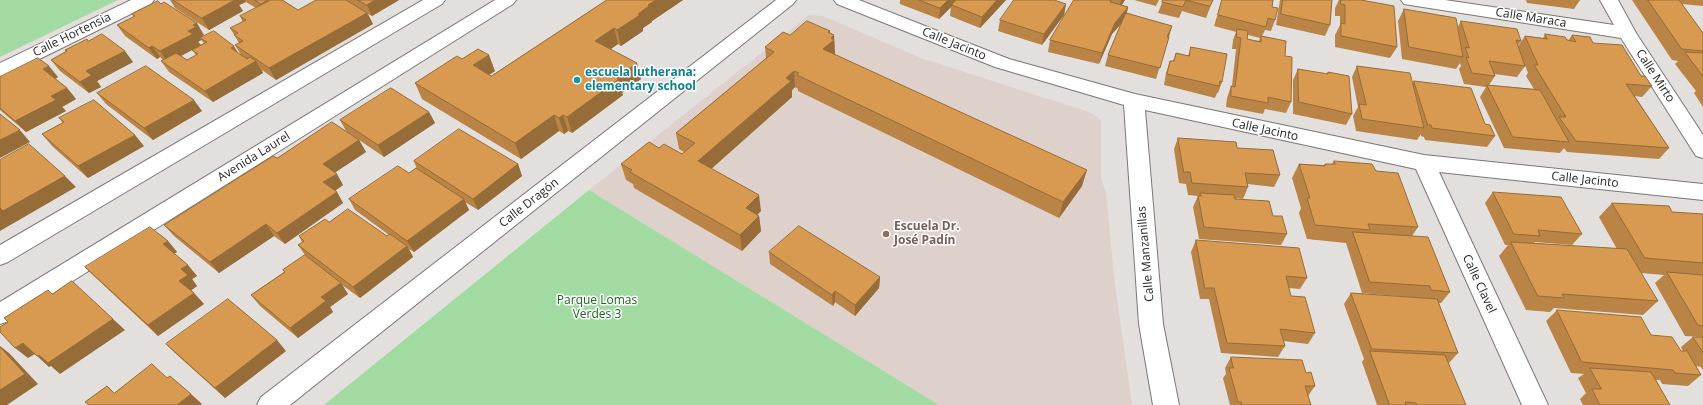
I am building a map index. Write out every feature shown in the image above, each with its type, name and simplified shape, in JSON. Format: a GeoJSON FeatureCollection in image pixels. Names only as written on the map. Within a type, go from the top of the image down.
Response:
{"type":"FeatureCollection","features":[{"type":"Feature","properties":{"kind":"street","name":"Calle Hortensia"},"geometry":{"type":"LineString","coordinates":[[0,71],[145,0]]}},
{"type":"Feature","properties":{"kind":"street"},"geometry":{"type":"LineString","coordinates":[[0,256],[436,0]]}},
{"type":"Feature","properties":{"kind":"street","name":"Avenida Laurel"},"geometry":{"type":"LineString","coordinates":[[0,314],[507,0]]}},
{"type":"Feature","properties":{"kind":"street","name":"Calle Dragón"},"geometry":{"type":"LineString","coordinates":[[270,405],[787,0]]}},
{"type":"Feature","properties":{"kind":"street","name":"Calle Jacinto"},"geometry":{"type":"LineString","coordinates":[[843,0],[1002,63],[1134,102],[1424,163],[1703,192]]}},
{"type":"Feature","properties":{"kind":"street","name":"Calle Maraca"},"geometry":{"type":"LineString","coordinates":[[1410,0],[1628,33]]}},
{"type":"Feature","properties":{"kind":"street","name":"Calle Mirto"},"geometry":{"type":"LineString","coordinates":[[1609,0],[1628,33],[1703,151]]}},
{"type":"Feature","properties":{"kind":"street","name":"Calle Manzanillas"},"geometry":{"type":"LineString","coordinates":[[1134,102],[1151,324],[1166,405]]}},
{"type":"Feature","properties":{"kind":"street","name":"Calle Clavel"},"geometry":{"type":"LineString","coordinates":[[1424,163],[1534,405]]}},
{"type":"Feature","properties":{"kind":"shaded area","name":"Escuela Dr. José Padín"},"geometry":{"type":"Polygon","coordinates":[[[809,15],[823,16],[921,58],[1083,110],[1093,114],[1101,120],[1101,179],[1106,192],[1114,277],[1132,405],[939,405],[589,190],[809,15]]]}},
{"type":"Feature","properties":{"kind":"green space"},"geometry":{"type":"Polygon","coordinates":[[[0,0],[118,0],[0,57],[0,0]]]}},
{"type":"Feature","properties":{"kind":"green space","name":"Parque Lomas Verdes 3"},"geometry":{"type":"Polygon","coordinates":[[[589,190],[939,405],[324,405],[589,190]]]}},
{"type":"Feature","properties":{"kind":"building"},"geometry":{"type":"Polygon","coordinates":[[[173,0],[235,0],[202,18],[173,0]]]}},
{"type":"Feature","properties":{"kind":"building"},"geometry":{"type":"Polygon","coordinates":[[[255,0],[268,0],[261,4],[255,0]]]}},
{"type":"Feature","properties":{"kind":"building"},"geometry":{"type":"Polygon","coordinates":[[[271,0],[282,0],[298,10],[316,0],[346,0],[367,13],[269,68],[235,45],[243,41],[234,35],[238,33],[230,28],[246,20],[240,16],[271,0]]]}},
{"type":"Feature","properties":{"kind":"building"},"geometry":{"type":"Polygon","coordinates":[[[358,0],[375,0],[367,5],[358,0]]]}},
{"type":"Feature","properties":{"kind":"building","name":"escuela lutherana: elementary school"},"geometry":{"type":"Polygon","coordinates":[[[607,0],[656,0],[638,14],[640,15],[617,30],[614,28],[595,41],[637,63],[617,78],[619,79],[567,117],[563,115],[559,118],[554,115],[515,143],[415,83],[457,56],[462,59],[478,49],[489,55],[473,65],[491,76],[607,0]]]}},
{"type":"Feature","properties":{"kind":"building"},"geometry":{"type":"Polygon","coordinates":[[[919,0],[948,0],[940,8],[919,0]]]}},
{"type":"Feature","properties":{"kind":"building"},"geometry":{"type":"Polygon","coordinates":[[[956,0],[997,0],[982,17],[952,5],[956,0]]]}},
{"type":"Feature","properties":{"kind":"building"},"geometry":{"type":"Polygon","coordinates":[[[1014,0],[1054,0],[1066,4],[1044,34],[1000,20],[1014,0]]]}},
{"type":"Feature","properties":{"kind":"building"},"geometry":{"type":"Polygon","coordinates":[[[1074,0],[1111,0],[1110,2],[1128,7],[1115,23],[1102,53],[1050,40],[1074,0]]]}},
{"type":"Feature","properties":{"kind":"building"},"geometry":{"type":"Polygon","coordinates":[[[1163,0],[1186,0],[1183,7],[1162,2],[1163,0]]]}},
{"type":"Feature","properties":{"kind":"building"},"geometry":{"type":"Polygon","coordinates":[[[1186,0],[1213,0],[1210,6],[1186,0]]]}},
{"type":"Feature","properties":{"kind":"building"},"geometry":{"type":"Polygon","coordinates":[[[1222,0],[1273,0],[1272,7],[1278,8],[1275,20],[1268,18],[1266,27],[1218,15],[1222,0]]]}},
{"type":"Feature","properties":{"kind":"building"},"geometry":{"type":"Polygon","coordinates":[[[1283,0],[1332,0],[1330,25],[1281,14],[1283,0]]]}},
{"type":"Feature","properties":{"kind":"building"},"geometry":{"type":"Polygon","coordinates":[[[1341,0],[1361,0],[1394,6],[1397,47],[1341,36],[1341,23],[1345,24],[1345,5],[1341,4],[1341,0]]]}},
{"type":"Feature","properties":{"kind":"building"},"geometry":{"type":"Polygon","coordinates":[[[1648,0],[1679,0],[1703,33],[1703,51],[1682,49],[1648,0]]]}},
{"type":"Feature","properties":{"kind":"building"},"geometry":{"type":"Polygon","coordinates":[[[158,1],[161,4],[164,2],[197,23],[193,25],[196,27],[188,31],[193,34],[160,51],[152,46],[149,48],[117,25],[135,16],[132,14],[158,1]]]}},
{"type":"Feature","properties":{"kind":"building"},"geometry":{"type":"Polygon","coordinates":[[[1404,9],[1456,18],[1463,57],[1409,47],[1404,9]]]}},
{"type":"Feature","properties":{"kind":"building"},"geometry":{"type":"Polygon","coordinates":[[[1126,13],[1172,26],[1167,37],[1169,37],[1160,68],[1108,55],[1126,13]]]}},
{"type":"Feature","properties":{"kind":"building"},"geometry":{"type":"Polygon","coordinates":[[[807,21],[830,31],[828,32],[834,35],[831,38],[834,40],[823,49],[1087,170],[1063,202],[797,75],[799,73],[794,71],[786,78],[791,81],[698,161],[759,195],[746,208],[759,216],[740,235],[630,172],[632,170],[621,164],[649,142],[659,148],[664,144],[682,154],[695,143],[676,133],[774,52],[765,47],[783,32],[790,35],[807,21]]]}},
{"type":"Feature","properties":{"kind":"building"},"geometry":{"type":"Polygon","coordinates":[[[1461,21],[1517,29],[1521,41],[1516,40],[1525,66],[1489,61],[1495,76],[1472,73],[1466,57],[1469,58],[1465,47],[1469,48],[1461,21]]]}},
{"type":"Feature","properties":{"kind":"building"},"geometry":{"type":"Polygon","coordinates":[[[1237,29],[1248,31],[1247,39],[1261,42],[1261,36],[1286,41],[1285,56],[1292,57],[1291,102],[1268,97],[1268,103],[1231,96],[1231,86],[1235,87],[1241,38],[1237,37],[1237,29]]]}},
{"type":"Feature","properties":{"kind":"building"},"geometry":{"type":"Polygon","coordinates":[[[214,31],[234,46],[231,48],[247,59],[250,57],[256,61],[205,91],[161,61],[176,53],[187,60],[198,54],[192,50],[207,42],[200,38],[214,31]]]}},
{"type":"Feature","properties":{"kind":"building"},"geometry":{"type":"Polygon","coordinates":[[[102,34],[125,51],[86,71],[92,75],[80,82],[51,60],[67,51],[65,50],[87,39],[88,41],[102,34]]]}},
{"type":"Feature","properties":{"kind":"building"},"geometry":{"type":"Polygon","coordinates":[[[1545,34],[1565,37],[1567,40],[1576,42],[1572,35],[1590,37],[1593,43],[1622,45],[1641,76],[1645,76],[1652,86],[1626,84],[1669,148],[1576,141],[1559,117],[1566,117],[1534,65],[1538,65],[1525,36],[1547,39],[1545,34]]]}},
{"type":"Feature","properties":{"kind":"building"},"geometry":{"type":"Polygon","coordinates":[[[1191,47],[1227,54],[1222,82],[1220,81],[1219,86],[1167,74],[1170,61],[1174,61],[1176,53],[1189,56],[1191,47]]]}},
{"type":"Feature","properties":{"kind":"building"},"geometry":{"type":"Polygon","coordinates":[[[1685,52],[1703,53],[1703,76],[1685,52]]]}},
{"type":"Feature","properties":{"kind":"building"},"geometry":{"type":"Polygon","coordinates":[[[38,58],[49,66],[43,69],[67,88],[51,96],[56,100],[15,121],[0,108],[0,77],[38,58]]]}},
{"type":"Feature","properties":{"kind":"building"},"geometry":{"type":"Polygon","coordinates":[[[146,66],[194,100],[144,128],[97,93],[146,66]]]}},
{"type":"Feature","properties":{"kind":"building"},"geometry":{"type":"Polygon","coordinates":[[[1357,66],[1410,73],[1424,128],[1362,119],[1359,104],[1366,105],[1357,66]]]}},
{"type":"Feature","properties":{"kind":"building"},"geometry":{"type":"Polygon","coordinates":[[[1298,69],[1349,76],[1352,114],[1299,102],[1298,69]]]}},
{"type":"Feature","properties":{"kind":"building"},"geometry":{"type":"Polygon","coordinates":[[[1414,81],[1471,88],[1485,124],[1490,125],[1495,136],[1432,128],[1431,125],[1428,125],[1414,81]]]}},
{"type":"Feature","properties":{"kind":"building"},"geometry":{"type":"Polygon","coordinates":[[[1487,85],[1540,90],[1569,142],[1513,137],[1487,85]]]}},
{"type":"Feature","properties":{"kind":"building"},"geometry":{"type":"Polygon","coordinates":[[[391,88],[429,112],[378,145],[340,120],[391,88]]]}},
{"type":"Feature","properties":{"kind":"building"},"geometry":{"type":"Polygon","coordinates":[[[94,100],[135,135],[78,166],[42,134],[64,122],[59,118],[94,100]]]}},
{"type":"Feature","properties":{"kind":"building"},"geometry":{"type":"Polygon","coordinates":[[[0,114],[20,130],[0,140],[0,114]]]}},
{"type":"Feature","properties":{"kind":"building"},"geometry":{"type":"Polygon","coordinates":[[[332,122],[359,140],[323,164],[337,174],[323,182],[337,192],[277,233],[266,224],[210,262],[164,225],[273,156],[277,158],[332,122]]]}},
{"type":"Feature","properties":{"kind":"building"},"geometry":{"type":"Polygon","coordinates":[[[459,129],[518,164],[473,199],[414,161],[459,129]]]}},
{"type":"Feature","properties":{"kind":"building"},"geometry":{"type":"Polygon","coordinates":[[[1178,138],[1236,142],[1237,148],[1273,150],[1280,175],[1245,173],[1248,187],[1192,183],[1190,172],[1184,172],[1178,138]]]}},
{"type":"Feature","properties":{"kind":"building"},"geometry":{"type":"Polygon","coordinates":[[[29,144],[65,176],[3,211],[0,208],[0,160],[29,144]]]}},
{"type":"Feature","properties":{"kind":"building"},"geometry":{"type":"Polygon","coordinates":[[[1334,161],[1372,164],[1376,171],[1398,173],[1418,227],[1368,224],[1370,230],[1315,225],[1307,198],[1310,198],[1299,164],[1325,166],[1325,164],[1335,164],[1334,161]]]}},
{"type":"Feature","properties":{"kind":"building"},"geometry":{"type":"Polygon","coordinates":[[[398,166],[409,173],[416,168],[464,199],[407,241],[349,199],[398,166]]]}},
{"type":"Feature","properties":{"kind":"building"},"geometry":{"type":"Polygon","coordinates":[[[1493,192],[1561,197],[1582,234],[1538,230],[1540,236],[1514,234],[1493,192]]]}},
{"type":"Feature","properties":{"kind":"building"},"geometry":{"type":"Polygon","coordinates":[[[1200,193],[1234,195],[1235,199],[1269,201],[1273,216],[1282,216],[1287,234],[1204,227],[1198,196],[1201,196],[1200,193]]]}},
{"type":"Feature","properties":{"kind":"building"},"geometry":{"type":"Polygon","coordinates":[[[1612,203],[1669,206],[1672,212],[1703,214],[1703,263],[1645,258],[1612,203]]]}},
{"type":"Feature","properties":{"kind":"building"},"geometry":{"type":"Polygon","coordinates":[[[348,209],[387,236],[390,234],[407,246],[353,287],[298,245],[304,241],[299,236],[325,219],[329,222],[348,209]]]}},
{"type":"Feature","properties":{"kind":"building"},"geometry":{"type":"Polygon","coordinates":[[[799,226],[880,277],[855,305],[835,291],[832,295],[769,252],[799,226]]]}},
{"type":"Feature","properties":{"kind":"building"},"geometry":{"type":"Polygon","coordinates":[[[150,227],[168,241],[163,244],[188,265],[181,269],[188,275],[179,281],[194,293],[148,325],[85,267],[150,227]]]}},
{"type":"Feature","properties":{"kind":"building"},"geometry":{"type":"Polygon","coordinates":[[[1353,232],[1428,237],[1450,292],[1431,290],[1430,286],[1370,282],[1353,232]]]}},
{"type":"Feature","properties":{"kind":"building"},"geometry":{"type":"Polygon","coordinates":[[[1196,240],[1299,248],[1307,278],[1286,276],[1291,296],[1305,297],[1315,333],[1280,329],[1285,346],[1227,343],[1214,288],[1205,288],[1196,240]]]}},
{"type":"Feature","properties":{"kind":"building"},"geometry":{"type":"Polygon","coordinates":[[[1511,242],[1627,249],[1658,301],[1562,294],[1564,298],[1538,296],[1511,242]]]}},
{"type":"Feature","properties":{"kind":"building"},"geometry":{"type":"Polygon","coordinates":[[[305,255],[341,283],[321,297],[326,301],[290,328],[251,295],[285,272],[283,270],[305,255]]]}},
{"type":"Feature","properties":{"kind":"building"},"geometry":{"type":"Polygon","coordinates":[[[1667,272],[1703,275],[1703,326],[1698,325],[1667,272]]]}},
{"type":"Feature","properties":{"kind":"building"},"geometry":{"type":"Polygon","coordinates":[[[72,281],[113,319],[48,363],[39,355],[37,356],[23,343],[15,348],[0,332],[0,327],[8,322],[4,318],[48,290],[52,294],[72,281]]]}},
{"type":"Feature","properties":{"kind":"building"},"geometry":{"type":"Polygon","coordinates":[[[1351,293],[1437,299],[1458,353],[1372,349],[1351,293]]]}},
{"type":"Feature","properties":{"kind":"building"},"geometry":{"type":"Polygon","coordinates":[[[228,299],[277,340],[215,388],[166,344],[228,299]]]}},
{"type":"Feature","properties":{"kind":"building"},"geometry":{"type":"Polygon","coordinates":[[[1557,310],[1641,317],[1651,335],[1672,337],[1681,351],[1687,351],[1701,375],[1675,373],[1673,370],[1582,362],[1557,310]]]}},
{"type":"Feature","properties":{"kind":"building"},"geometry":{"type":"Polygon","coordinates":[[[1693,337],[1703,337],[1703,352],[1693,337]]]}},
{"type":"Feature","properties":{"kind":"building"},"geometry":{"type":"Polygon","coordinates":[[[0,347],[25,374],[0,390],[0,347]]]}},
{"type":"Feature","properties":{"kind":"building"},"geometry":{"type":"Polygon","coordinates":[[[1370,351],[1445,355],[1466,405],[1417,405],[1416,403],[1405,402],[1406,405],[1390,405],[1370,351]]]}},
{"type":"Feature","properties":{"kind":"building"},"geometry":{"type":"Polygon","coordinates":[[[1231,357],[1302,360],[1306,373],[1311,372],[1315,386],[1305,386],[1311,405],[1242,405],[1241,402],[1238,402],[1229,368],[1233,368],[1231,357]]]}},
{"type":"Feature","properties":{"kind":"building"},"geometry":{"type":"Polygon","coordinates":[[[152,364],[167,378],[170,376],[191,394],[177,405],[89,405],[85,402],[107,386],[114,393],[152,364]]]}},
{"type":"Feature","properties":{"kind":"building"},"geometry":{"type":"Polygon","coordinates":[[[1590,368],[1651,372],[1670,405],[1600,405],[1592,389],[1601,389],[1590,368]]]}},
{"type":"Feature","properties":{"kind":"place","name":"escuela lutherana: elementary school"},"geometry":{"type":"Point","coordinates":[577,80]}},
{"type":"Feature","properties":{"kind":"place","name":"Escuela Dr. José Padín"},"geometry":{"type":"Point","coordinates":[886,234]}}]}
